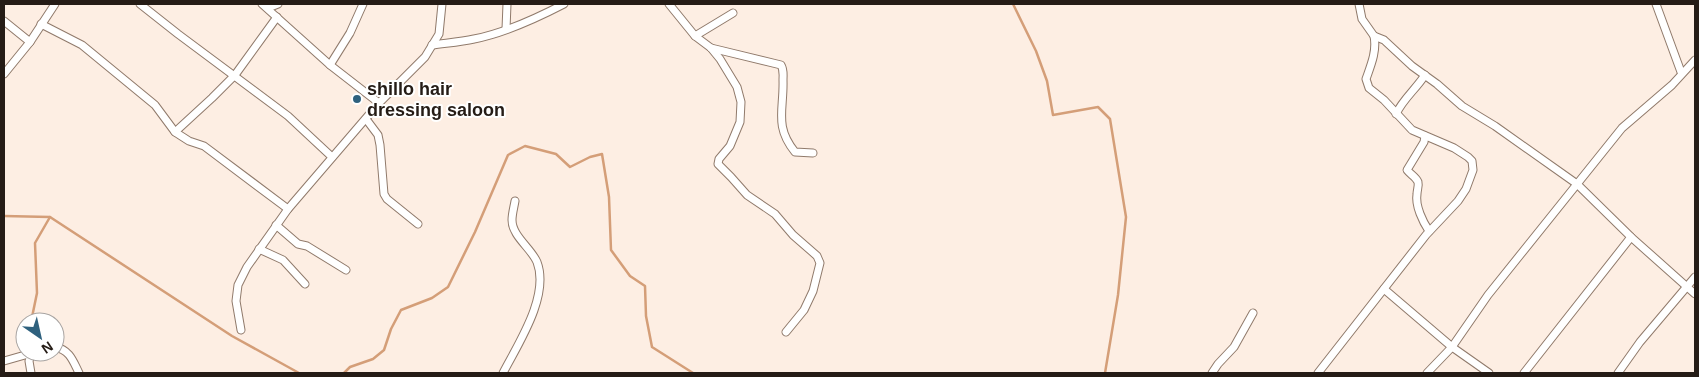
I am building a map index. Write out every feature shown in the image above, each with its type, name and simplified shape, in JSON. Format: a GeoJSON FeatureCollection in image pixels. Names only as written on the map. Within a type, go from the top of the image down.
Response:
{"type":"FeatureCollection","features":[{"type":"Feature","properties":{"kind":"street"},"geometry":{"type":"LineString","coordinates":[[4,74],[30,42],[55,4]]}},
{"type":"Feature","properties":{"kind":"street"},"geometry":{"type":"LineString","coordinates":[[140,4],[288,116],[332,157]]}},
{"type":"Feature","properties":{"kind":"street"},"geometry":{"type":"LineString","coordinates":[[265,6],[278,4]]}},
{"type":"Feature","properties":{"kind":"street"},"geometry":{"type":"LineString","coordinates":[[330,65],[350,33],[363,4]]}},
{"type":"Feature","properties":{"kind":"street"},"geometry":{"type":"LineString","coordinates":[[241,330],[236,301],[238,285],[247,267],[288,209],[332,157],[379,103],[425,57],[439,34],[442,4]]}},
{"type":"Feature","properties":{"kind":"street"},"geometry":{"type":"LineString","coordinates":[[506,29],[507,4]]}},
{"type":"Feature","properties":{"kind":"street"},"geometry":{"type":"LineString","coordinates":[[432,45],[476,39],[506,29],[564,4]]}},
{"type":"Feature","properties":{"kind":"street"},"geometry":{"type":"LineString","coordinates":[[669,4],[695,36],[711,48],[720,58],[737,87],[740,102],[740,122],[730,146],[719,159],[718,164],[747,195],[775,214],[793,235],[817,256],[820,263],[813,291],[804,310],[786,332]]}},
{"type":"Feature","properties":{"kind":"street"},"geometry":{"type":"LineString","coordinates":[[1318,373],[1429,232],[1463,194],[1471,177],[1473,166],[1472,161],[1454,148],[1412,130],[1384,100],[1369,88],[1366,82],[1372,68],[1375,43],[1374,36],[1362,19],[1359,4]]}},
{"type":"Feature","properties":{"kind":"street"},"geometry":{"type":"LineString","coordinates":[[1656,4],[1682,72]]}},
{"type":"Feature","properties":{"kind":"street"},"geometry":{"type":"LineString","coordinates":[[265,6],[330,65],[379,103]]}},
{"type":"Feature","properties":{"kind":"street"},"geometry":{"type":"LineString","coordinates":[[695,36],[733,13]]}},
{"type":"Feature","properties":{"kind":"street"},"geometry":{"type":"LineString","coordinates":[[175,132],[235,75],[277,16]]}},
{"type":"Feature","properties":{"kind":"street"},"geometry":{"type":"LineString","coordinates":[[4,21],[30,42]]}},
{"type":"Feature","properties":{"kind":"street"},"geometry":{"type":"LineString","coordinates":[[41,24],[82,45],[121,75],[155,105],[175,132],[189,141],[204,146],[288,209]]}},
{"type":"Feature","properties":{"kind":"street"},"geometry":{"type":"LineString","coordinates":[[1374,36],[1384,40],[1462,106],[1496,126],[1576,184],[1631,237],[1695,294]]}},
{"type":"Feature","properties":{"kind":"street"},"geometry":{"type":"LineString","coordinates":[[711,48],[781,65],[784,87],[781,127],[796,152],[813,153]]}},
{"type":"Feature","properties":{"kind":"street"},"geometry":{"type":"LineString","coordinates":[[1427,373],[1452,347],[1488,295],[1622,128],[1672,84],[1695,60]]}},
{"type":"Feature","properties":{"kind":"street"},"geometry":{"type":"LineString","coordinates":[[1396,114],[1400,105],[1414,91],[1425,75]]}},
{"type":"Feature","properties":{"kind":"street"},"geometry":{"type":"LineString","coordinates":[[366,119],[378,135],[384,194],[387,199],[418,224]]}},
{"type":"Feature","properties":{"kind":"street"},"geometry":{"type":"LineString","coordinates":[[1425,136],[1424,142],[1407,170],[1417,180],[1416,196],[1418,205],[1424,224],[1429,232]]}},
{"type":"Feature","properties":{"kind":"street"},"geometry":{"type":"LineString","coordinates":[[503,373],[534,312],[539,295],[539,270],[536,261],[513,227],[512,220],[515,201]]}},
{"type":"Feature","properties":{"kind":"street"},"geometry":{"type":"LineString","coordinates":[[276,225],[298,244],[307,246],[346,270]]}},
{"type":"Feature","properties":{"kind":"street"},"geometry":{"type":"LineString","coordinates":[[1524,373],[1631,237]]}},
{"type":"Feature","properties":{"kind":"street"},"geometry":{"type":"LineString","coordinates":[[259,249],[283,260],[305,284]]}},
{"type":"Feature","properties":{"kind":"street"},"geometry":{"type":"LineString","coordinates":[[1618,373],[1640,342],[1686,285],[1695,277]]}},
{"type":"Feature","properties":{"kind":"street"},"geometry":{"type":"LineString","coordinates":[[1384,289],[1452,347],[1489,373]]}},
{"type":"Feature","properties":{"kind":"street"},"geometry":{"type":"LineString","coordinates":[[1212,373],[1234,346],[1253,314]]}},
{"type":"Feature","properties":{"kind":"street"},"geometry":{"type":"LineString","coordinates":[[65,351],[72,358],[79,373]]}},
{"type":"Feature","properties":{"kind":"waterway"},"geometry":{"type":"LineString","coordinates":[[1013,4],[1036,51],[1047,81],[1053,115],[1098,107],[1110,119],[1126,217],[1118,295],[1105,373]]}},
{"type":"Feature","properties":{"kind":"waterway"},"geometry":{"type":"LineString","coordinates":[[344,373],[350,367],[373,359],[384,350],[391,329],[401,310],[432,298],[448,287],[475,232],[508,155],[525,146],[556,154],[570,167],[590,157],[602,154],[609,197],[611,250],[630,276],[645,286],[646,316],[652,347],[693,373]]}},
{"type":"Feature","properties":{"kind":"waterway"},"geometry":{"type":"LineString","coordinates":[[4,216],[50,217],[232,336],[299,373]]}},
{"type":"Feature","properties":{"kind":"waterway"},"geometry":{"type":"LineString","coordinates":[[33,312],[37,293],[35,243],[50,217]]}},
{"type":"Feature","properties":{"kind":"place","name":"shillo hair dressing saloon"},"geometry":{"type":"Point","coordinates":[357,99]}}]}
